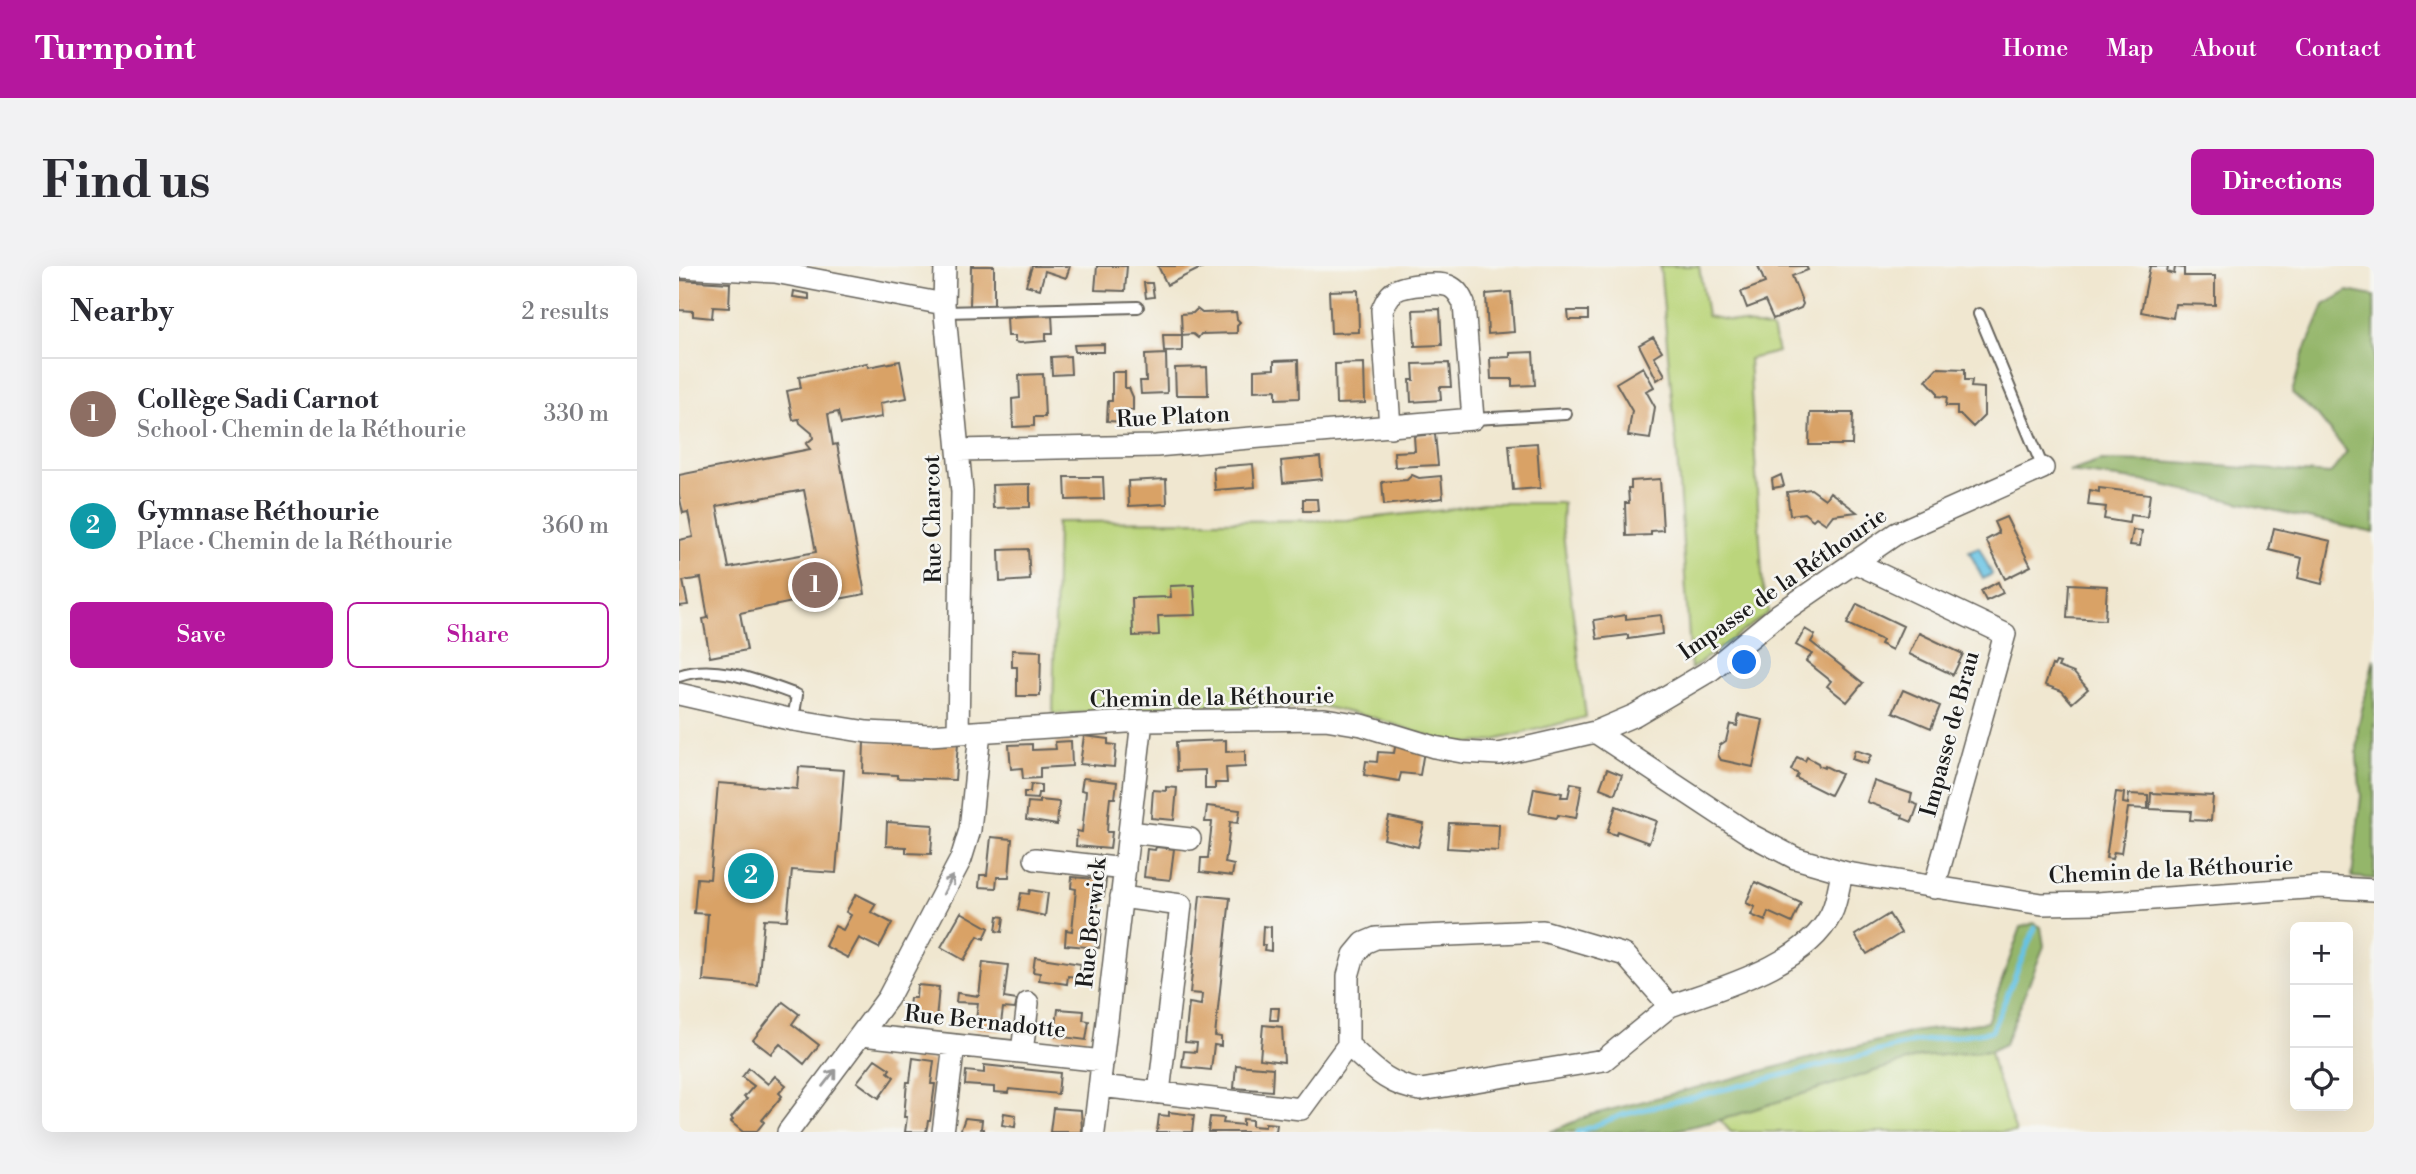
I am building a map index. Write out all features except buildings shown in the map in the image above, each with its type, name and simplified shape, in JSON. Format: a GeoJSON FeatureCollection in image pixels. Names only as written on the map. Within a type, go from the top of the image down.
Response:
{"type":"FeatureCollection","features":[{"type":"Feature","properties":{"kind":"street","name":"Rue Charcot"},"geometry":{"type":"LineString","coordinates":[[787,1132],[888,999],[961,859],[970,831],[962,492],[945,308],[945,266]]}},
{"type":"Feature","properties":{"kind":"street"},"geometry":{"type":"LineString","coordinates":[[679,267],[775,272],[945,308]]}},
{"type":"Feature","properties":{"kind":"street"},"geometry":{"type":"LineString","coordinates":[[1390,427],[1382,310],[1387,299],[1404,287],[1444,284],[1460,295],[1464,304],[1473,419]]}},
{"type":"Feature","properties":{"kind":"street","name":"Rue Platon"},"geometry":{"type":"LineString","coordinates":[[958,450],[1156,446],[1473,419]]}},
{"type":"Feature","properties":{"kind":"street","name":"Impasse de la Réthourie"},"geometry":{"type":"LineString","coordinates":[[1595,732],[1635,715],[1711,670],[1778,615],[1897,533],[2043,468]]}},
{"type":"Feature","properties":{"kind":"street","name":"Impasse de Brau"},"geometry":{"type":"LineString","coordinates":[[1854,562],[2005,634],[1934,888]]}},
{"type":"Feature","properties":{"kind":"street","name":"Chemin de la Réthourie"},"geometry":{"type":"LineString","coordinates":[[679,694],[793,720],[867,732],[929,735],[1142,721],[1325,719],[1362,725],[1434,747],[1499,754],[1595,732],[1751,835],[1795,858],[1842,872],[2042,904],[2097,903],[2321,887],[2374,890]]}},
{"type":"Feature","properties":{"kind":"street","name":"Rue Berwick"},"geometry":{"type":"LineString","coordinates":[[1094,1132],[1142,721]]}},
{"type":"Feature","properties":{"kind":"street"},"geometry":{"type":"LineString","coordinates":[[1129,832],[1190,839]]}},
{"type":"Feature","properties":{"kind":"street"},"geometry":{"type":"LineString","coordinates":[[1035,859],[1125,869]]}},
{"type":"Feature","properties":{"kind":"street"},"geometry":{"type":"LineString","coordinates":[[1348,1045],[1382,1076],[1403,1088],[1422,1090],[1604,1060],[1670,1006],[1762,973],[1811,941],[1831,914],[1842,872]]}},
{"type":"Feature","properties":{"kind":"street"},"geometry":{"type":"LineString","coordinates":[[1121,897],[1181,905],[1159,1093]]}},
{"type":"Feature","properties":{"kind":"street"},"geometry":{"type":"LineString","coordinates":[[1100,1086],[1301,1109],[1348,1045],[1348,976],[1354,955],[1364,943],[1376,938],[1543,931],[1625,955],[1670,1006]]}},
{"type":"Feature","properties":{"kind":"street"},"geometry":{"type":"LineString","coordinates":[[1022,1052],[1028,1003]]}},
{"type":"Feature","properties":{"kind":"street","name":"Rue Bernadotte"},"geometry":{"type":"LineString","coordinates":[[862,1035],[1103,1061]]}},
{"type":"Feature","properties":{"kind":"street"},"geometry":{"type":"LineString","coordinates":[[943,1132],[954,1045]]}},
{"type":"Feature","properties":{"kind":"lane"},"geometry":{"type":"LineString","coordinates":[[945,308],[1138,307]]}},
{"type":"Feature","properties":{"kind":"lane"},"geometry":{"type":"LineString","coordinates":[[1979,314],[2043,468]]}},
{"type":"Feature","properties":{"kind":"lane"},"geometry":{"type":"LineString","coordinates":[[1473,419],[1566,414]]}},
{"type":"Feature","properties":{"kind":"lane"},"geometry":{"type":"LineString","coordinates":[[679,676],[711,672],[748,678],[797,695],[793,720]]}},
{"type":"Feature","properties":{"kind":"green space"},"geometry":{"type":"Polygon","coordinates":[[[1660,266],[1699,266],[1707,316],[1772,329],[1778,352],[1749,359],[1763,589],[1769,612],[1691,669],[1677,453],[1660,266]]]}},
{"type":"Feature","properties":{"kind":"green space"},"geometry":{"type":"Polygon","coordinates":[[[2348,291],[2374,296],[2374,533],[2149,482],[2069,472],[2100,461],[2161,462],[2330,474],[2347,452],[2318,416],[2292,393],[2302,357],[2324,305],[2348,291]]]}},
{"type":"Feature","properties":{"kind":"green space"},"geometry":{"type":"Polygon","coordinates":[[[1483,503],[1563,503],[1562,526],[1586,717],[1487,742],[1466,743],[1438,739],[1375,718],[1325,707],[1053,714],[1057,522],[1347,520],[1445,510],[1483,503]]]}},
{"type":"Feature","properties":{"kind":"green space"},"geometry":{"type":"Polygon","coordinates":[[[2374,658],[2374,879],[2352,877],[2361,796],[2357,759],[2358,727],[2374,658]]]}},
{"type":"Feature","properties":{"kind":"green space"},"geometry":{"type":"Polygon","coordinates":[[[2034,923],[2041,927],[2044,946],[2005,1044],[1990,1051],[1919,1057],[1720,1120],[1668,1132],[1550,1132],[1590,1115],[1913,1032],[1987,1022],[2021,927],[2034,923]]]}},
{"type":"Feature","properties":{"kind":"green space"},"geometry":{"type":"Polygon","coordinates":[[[1990,1051],[2016,1132],[1731,1132],[1720,1120],[1919,1057],[1990,1051]]]}},
{"type":"Feature","properties":{"kind":"water"},"geometry":{"type":"Polygon","coordinates":[[[1979,547],[1992,574],[1983,579],[1969,551],[1979,547]]]}},
{"type":"Feature","properties":{"kind":"waterway"},"geometry":{"type":"LineString","coordinates":[[1578,1132],[1622,1115],[1915,1042],[1992,1031],[2035,928]]}},
{"type":"Feature","properties":{"kind":"place","name":"Collège Sadi Carnot"},"geometry":{"type":"Point","coordinates":[815,585]}},
{"type":"Feature","properties":{"kind":"place","name":"Gymnase Réthourie"},"geometry":{"type":"Point","coordinates":[751,876]}}]}
